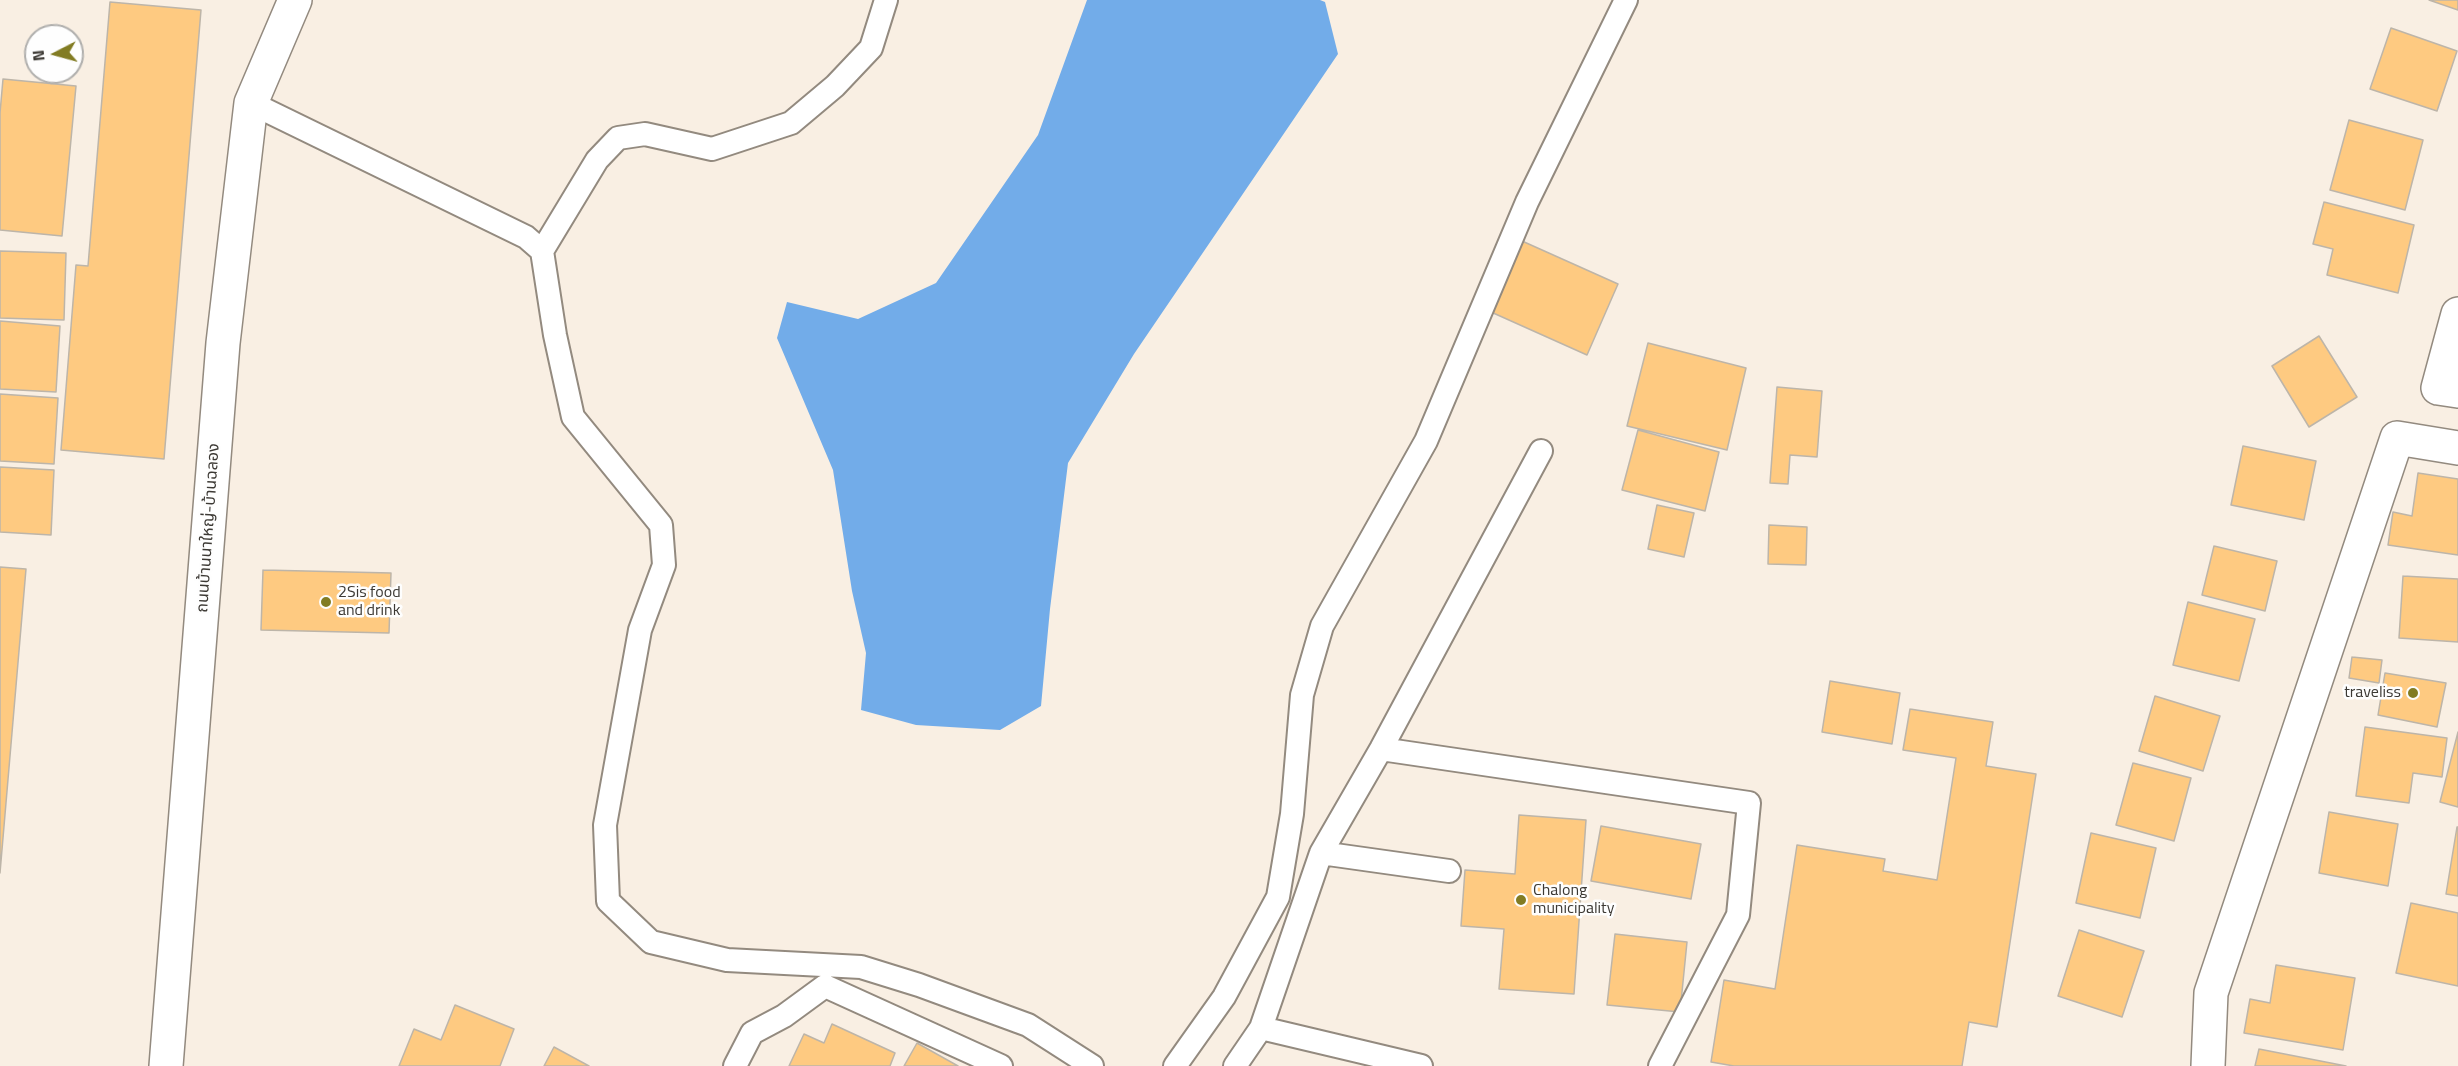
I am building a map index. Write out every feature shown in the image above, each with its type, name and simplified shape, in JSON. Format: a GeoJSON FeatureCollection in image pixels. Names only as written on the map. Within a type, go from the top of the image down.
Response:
{"type":"FeatureCollection","features":[{"type":"Feature","properties":{"kind":"street","name":"ถนนบ้านนาใหญ่-บ้านฉลอง"},"geometry":{"type":"LineString","coordinates":[[166,1066],[223,343],[251,104],[295,0]]}},
{"type":"Feature","properties":{"kind":"street"},"geometry":{"type":"LineString","coordinates":[[2458,314],[2438,388],[2458,391]]}},
{"type":"Feature","properties":{"kind":"street"},"geometry":{"type":"LineString","coordinates":[[2208,1066],[2211,993],[2397,438],[2458,448]]}},
{"type":"Feature","properties":{"kind":"lane"},"geometry":{"type":"LineString","coordinates":[[886,0],[871,48],[835,86],[791,123],[711,149],[645,134],[618,138],[597,160],[542,251],[555,335],[573,417],[661,525],[664,565],[640,630],[605,825],[608,901],[651,942],[727,960],[861,967],[919,985],[1028,1025],[1092,1066]]}},
{"type":"Feature","properties":{"kind":"lane"},"geometry":{"type":"LineString","coordinates":[[1175,1066],[1224,997],[1278,897],[1292,814],[1302,695],[1322,626],[1426,441],[1527,202],[1626,0]]}},
{"type":"Feature","properties":{"kind":"lane"},"geometry":{"type":"LineString","coordinates":[[251,104],[526,237],[542,251]]}},
{"type":"Feature","properties":{"kind":"lane"},"geometry":{"type":"LineString","coordinates":[[1235,1066],[1261,1028],[1321,854],[1381,749],[1541,451]]}},
{"type":"Feature","properties":{"kind":"lane"},"geometry":{"type":"LineString","coordinates":[[1381,749],[1749,803],[1738,915],[1660,1066]]}},
{"type":"Feature","properties":{"kind":"lane"},"geometry":{"type":"LineString","coordinates":[[1321,854],[1449,872]]}},
{"type":"Feature","properties":{"kind":"lane"},"geometry":{"type":"LineString","coordinates":[[735,1066],[752,1033],[784,1016],[825,986],[1001,1066]]}},
{"type":"Feature","properties":{"kind":"lane"},"geometry":{"type":"LineString","coordinates":[[1261,1028],[1421,1066]]}},
{"type":"Feature","properties":{"kind":"water"},"geometry":{"type":"Polygon","coordinates":[[[1087,0],[1320,0],[1325,2],[1338,54],[1134,354],[1068,463],[1041,706],[1000,730],[916,725],[861,710],[866,653],[852,591],[833,470],[777,338],[787,302],[858,319],[936,283],[1038,135],[1087,0]]]}},
{"type":"Feature","properties":{"kind":"building"},"geometry":{"type":"Polygon","coordinates":[[[2429,0],[2458,0],[2458,10],[2429,0]]]}},
{"type":"Feature","properties":{"kind":"building"},"geometry":{"type":"Polygon","coordinates":[[[110,2],[201,10],[164,459],[61,450],[76,265],[88,266],[110,2]]]}},
{"type":"Feature","properties":{"kind":"building"},"geometry":{"type":"Polygon","coordinates":[[[2391,28],[2457,51],[2437,111],[2370,89],[2391,28]]]}},
{"type":"Feature","properties":{"kind":"building"},"geometry":{"type":"Polygon","coordinates":[[[3,79],[24,81],[24,84],[76,86],[62,236],[0,230],[0,113],[3,79]]]}},
{"type":"Feature","properties":{"kind":"building"},"geometry":{"type":"Polygon","coordinates":[[[2349,120],[2423,140],[2405,210],[2330,190],[2349,120]]]}},
{"type":"Feature","properties":{"kind":"building"},"geometry":{"type":"Polygon","coordinates":[[[2324,202],[2414,225],[2398,293],[2327,275],[2333,249],[2313,244],[2324,202]]]}},
{"type":"Feature","properties":{"kind":"building"},"geometry":{"type":"Polygon","coordinates":[[[1522,241],[1618,284],[1587,355],[1491,312],[1522,241]]]}},
{"type":"Feature","properties":{"kind":"building"},"geometry":{"type":"Polygon","coordinates":[[[0,251],[66,253],[64,320],[0,318],[0,251]]]}},
{"type":"Feature","properties":{"kind":"building"},"geometry":{"type":"Polygon","coordinates":[[[0,321],[60,326],[56,392],[0,389],[0,321]]]}},
{"type":"Feature","properties":{"kind":"building"},"geometry":{"type":"Polygon","coordinates":[[[2319,336],[2357,397],[2309,427],[2272,366],[2319,336]]]}},
{"type":"Feature","properties":{"kind":"building"},"geometry":{"type":"Polygon","coordinates":[[[1648,343],[1746,368],[1727,450],[1627,426],[1648,343]]]}},
{"type":"Feature","properties":{"kind":"building"},"geometry":{"type":"Polygon","coordinates":[[[1777,387],[1822,391],[1817,457],[1790,455],[1788,484],[1770,483],[1777,387]]]}},
{"type":"Feature","properties":{"kind":"building"},"geometry":{"type":"Polygon","coordinates":[[[0,394],[58,398],[54,464],[0,461],[0,394]]]}},
{"type":"Feature","properties":{"kind":"building"},"geometry":{"type":"Polygon","coordinates":[[[1638,430],[1719,452],[1705,511],[1622,490],[1638,430]]]}},
{"type":"Feature","properties":{"kind":"building"},"geometry":{"type":"Polygon","coordinates":[[[2243,446],[2316,461],[2304,520],[2231,505],[2243,446]]]}},
{"type":"Feature","properties":{"kind":"building"},"geometry":{"type":"Polygon","coordinates":[[[0,467],[54,470],[51,535],[0,532],[0,467]]]}},
{"type":"Feature","properties":{"kind":"building"},"geometry":{"type":"Polygon","coordinates":[[[2418,473],[2458,479],[2458,555],[2388,545],[2393,512],[2412,516],[2418,473]]]}},
{"type":"Feature","properties":{"kind":"building"},"geometry":{"type":"Polygon","coordinates":[[[1657,505],[1694,513],[1684,557],[1648,549],[1657,505]]]}},
{"type":"Feature","properties":{"kind":"building"},"geometry":{"type":"Polygon","coordinates":[[[1769,525],[1807,527],[1806,565],[1768,564],[1769,525]]]}},
{"type":"Feature","properties":{"kind":"building"},"geometry":{"type":"Polygon","coordinates":[[[2214,546],[2277,561],[2265,611],[2202,595],[2214,546]]]}},
{"type":"Feature","properties":{"kind":"building"},"geometry":{"type":"Polygon","coordinates":[[[0,567],[26,569],[0,873],[0,567]]]}},
{"type":"Feature","properties":{"kind":"building","name":"2Sis food and drink"},"geometry":{"type":"Polygon","coordinates":[[[263,570],[391,573],[389,633],[261,630],[263,570]]]}},
{"type":"Feature","properties":{"kind":"building"},"geometry":{"type":"Polygon","coordinates":[[[2403,576],[2458,579],[2458,642],[2399,638],[2403,576]]]}},
{"type":"Feature","properties":{"kind":"building"},"geometry":{"type":"Polygon","coordinates":[[[2188,602],[2255,619],[2239,681],[2173,665],[2188,602]]]}},
{"type":"Feature","properties":{"kind":"building"},"geometry":{"type":"Polygon","coordinates":[[[2352,657],[2382,660],[2379,683],[2349,678],[2352,657]]]}},
{"type":"Feature","properties":{"kind":"building","name":"traveliss"},"geometry":{"type":"Polygon","coordinates":[[[2385,673],[2446,683],[2437,727],[2378,715],[2385,673]]]}},
{"type":"Feature","properties":{"kind":"building"},"geometry":{"type":"Polygon","coordinates":[[[1830,681],[1900,693],[1892,744],[1822,732],[1830,681]]]}},
{"type":"Feature","properties":{"kind":"building"},"geometry":{"type":"Polygon","coordinates":[[[2155,696],[2220,716],[2203,771],[2139,751],[2155,696]]]}},
{"type":"Feature","properties":{"kind":"building"},"geometry":{"type":"Polygon","coordinates":[[[1910,709],[1993,722],[1986,766],[2036,774],[1997,1027],[1969,1022],[1962,1066],[1734,1066],[1711,1062],[1724,980],[1775,989],[1797,845],[1885,859],[1883,871],[1937,880],[1956,758],[1903,750],[1910,709]]]}},
{"type":"Feature","properties":{"kind":"building"},"geometry":{"type":"Polygon","coordinates":[[[2365,727],[2447,738],[2442,777],[2413,773],[2409,803],[2356,796],[2365,727]]]}},
{"type":"Feature","properties":{"kind":"building"},"geometry":{"type":"Polygon","coordinates":[[[2458,732],[2458,807],[2440,802],[2458,732]]]}},
{"type":"Feature","properties":{"kind":"building"},"geometry":{"type":"Polygon","coordinates":[[[2133,763],[2191,778],[2174,841],[2116,825],[2133,763]]]}},
{"type":"Feature","properties":{"kind":"building"},"geometry":{"type":"Polygon","coordinates":[[[2329,812],[2398,824],[2388,886],[2319,873],[2329,812]]]}},
{"type":"Feature","properties":{"kind":"building","name":"Chalong municipality"},"geometry":{"type":"Polygon","coordinates":[[[1519,815],[1586,820],[1574,994],[1499,989],[1504,929],[1461,926],[1465,870],[1515,874],[1519,815]]]}},
{"type":"Feature","properties":{"kind":"building"},"geometry":{"type":"Polygon","coordinates":[[[1601,826],[1701,844],[1691,899],[1591,881],[1601,826]]]}},
{"type":"Feature","properties":{"kind":"building"},"geometry":{"type":"Polygon","coordinates":[[[2458,827],[2458,896],[2446,894],[2458,827]]]}},
{"type":"Feature","properties":{"kind":"building"},"geometry":{"type":"Polygon","coordinates":[[[2091,833],[2156,848],[2140,918],[2076,903],[2091,833]]]}},
{"type":"Feature","properties":{"kind":"building"},"geometry":{"type":"Polygon","coordinates":[[[2411,903],[2458,913],[2458,986],[2396,973],[2411,903]]]}},
{"type":"Feature","properties":{"kind":"building"},"geometry":{"type":"Polygon","coordinates":[[[2079,930],[2144,951],[2122,1017],[2058,996],[2079,930]]]}},
{"type":"Feature","properties":{"kind":"building"},"geometry":{"type":"Polygon","coordinates":[[[1615,934],[1687,942],[1680,1012],[1607,1005],[1615,934]]]}},
{"type":"Feature","properties":{"kind":"building"},"geometry":{"type":"Polygon","coordinates":[[[2276,965],[2355,978],[2343,1050],[2244,1033],[2250,999],[2270,1003],[2276,965]]]}},
{"type":"Feature","properties":{"kind":"building"},"geometry":{"type":"Polygon","coordinates":[[[455,1005],[514,1029],[500,1066],[399,1066],[414,1029],[441,1040],[455,1005]]]}},
{"type":"Feature","properties":{"kind":"building"},"geometry":{"type":"Polygon","coordinates":[[[832,1024],[895,1053],[890,1066],[789,1066],[804,1034],[824,1043],[832,1024]]]}},
{"type":"Feature","properties":{"kind":"building"},"geometry":{"type":"Polygon","coordinates":[[[917,1043],[958,1066],[904,1066],[917,1043]]]}},
{"type":"Feature","properties":{"kind":"building"},"geometry":{"type":"Polygon","coordinates":[[[554,1047],[589,1066],[544,1066],[554,1047]]]}},
{"type":"Feature","properties":{"kind":"building"},"geometry":{"type":"Polygon","coordinates":[[[2259,1049],[2346,1066],[2255,1066],[2259,1049]]]}},
{"type":"Feature","properties":{"kind":"place","name":"2Sis food and drink"},"geometry":{"type":"Point","coordinates":[326,602]}},
{"type":"Feature","properties":{"kind":"place","name":"traveliss"},"geometry":{"type":"Point","coordinates":[2413,693]}},
{"type":"Feature","properties":{"kind":"place","name":"Chalong municipality"},"geometry":{"type":"Point","coordinates":[1521,900]}}]}
